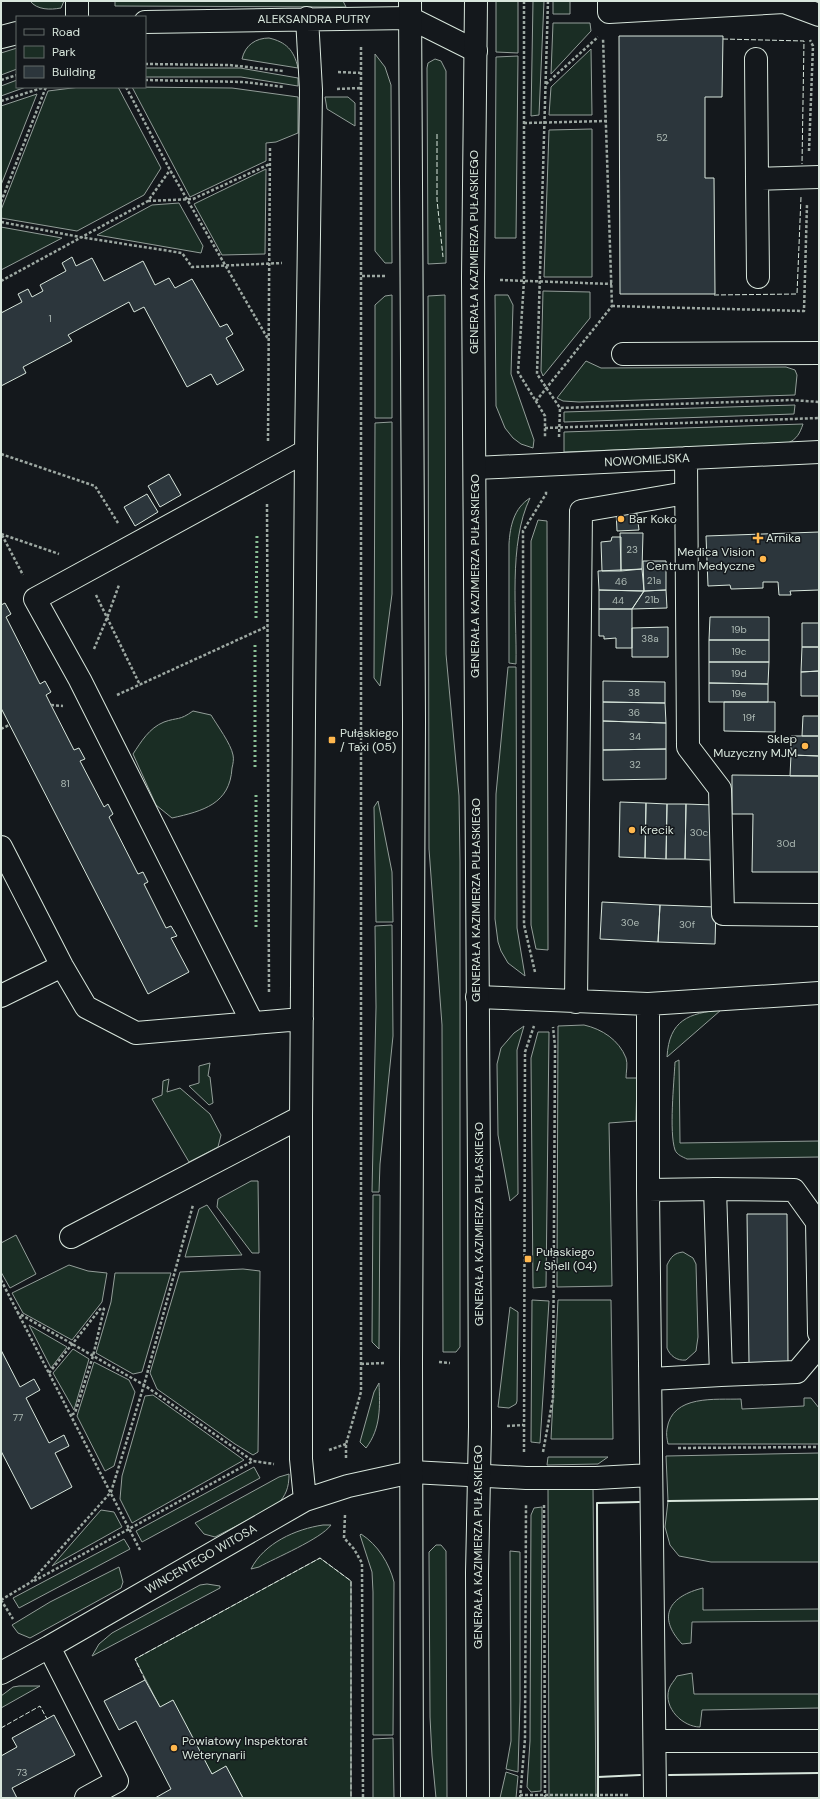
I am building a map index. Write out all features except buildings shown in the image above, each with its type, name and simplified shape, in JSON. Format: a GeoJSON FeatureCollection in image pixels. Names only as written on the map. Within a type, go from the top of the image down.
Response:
{"type":"FeatureCollection","features":[{"type":"Feature","properties":{"kind":"street"},"geometry":{"type":"LineString","coordinates":[[77,1],[77,16]]}},
{"type":"Feature","properties":{"kind":"street","name":"GENERAŁA KAZIMIERZA PUŁASKIEGO"},"geometry":{"type":"LineString","coordinates":[[476,1],[473,278],[480,1427],[478,1475],[478,1798]]}},
{"type":"Feature","properties":{"kind":"street"},"geometry":{"type":"LineString","coordinates":[[609,1],[609,12],[784,2],[819,15]]}},
{"type":"Feature","properties":{"kind":"street"},"geometry":{"type":"LineString","coordinates":[[410,9],[414,705],[411,1362],[412,1798]]}},
{"type":"Feature","properties":{"kind":"street","name":"ALEKSANDRA PUTRY"},"geometry":{"type":"LineString","coordinates":[[146,22],[308,18],[362,19],[410,9],[476,52]]}},
{"type":"Feature","properties":{"kind":"street"},"geometry":{"type":"LineString","coordinates":[[305,1500],[301,1458],[301,1117],[306,452],[311,81],[308,18]]}},
{"type":"Feature","properties":{"kind":"street"},"geometry":{"type":"LineString","coordinates":[[1,37],[16,33]]}},
{"type":"Feature","properties":{"kind":"street"},"geometry":{"type":"LineString","coordinates":[[756,59],[758,277]]}},
{"type":"Feature","properties":{"kind":"street"},"geometry":{"type":"LineString","coordinates":[[757,179],[819,177]]}},
{"type":"Feature","properties":{"kind":"street"},"geometry":{"type":"LineString","coordinates":[[623,354],[819,353]]}},
{"type":"Feature","properties":{"kind":"street"},"geometry":{"type":"LineString","coordinates":[[261,1022],[92,707],[80,680],[35,599],[268,471],[306,452]]}},
{"type":"Feature","properties":{"kind":"street","name":"NOWOMIEJSKA"},"geometry":{"type":"LineString","coordinates":[[475,468],[819,452]]}},
{"type":"Feature","properties":{"kind":"street"},"geometry":{"type":"LineString","coordinates":[[686,458],[688,747],[720,789],[723,914],[819,915]]}},
{"type":"Feature","properties":{"kind":"street"},"geometry":{"type":"LineString","coordinates":[[576,1002],[581,511],[686,493]]}},
{"type":"Feature","properties":{"kind":"street"},"geometry":{"type":"LineString","coordinates":[[1,847],[62,966],[86,1007],[136,1033],[302,1019]]}},
{"type":"Feature","properties":{"kind":"street"},"geometry":{"type":"LineString","coordinates":[[1,996],[62,966]]}},
{"type":"Feature","properties":{"kind":"street"},"geometry":{"type":"LineString","coordinates":[[477,997],[648,1004],[819,993]]}},
{"type":"Feature","properties":{"kind":"street"},"geometry":{"type":"LineString","coordinates":[[648,1004],[648,1190],[655,1797]]}},
{"type":"Feature","properties":{"kind":"street"},"geometry":{"type":"LineString","coordinates":[[71,1237],[301,1117]]}},
{"type":"Feature","properties":{"kind":"street"},"geometry":{"type":"LineString","coordinates":[[715,1189],[721,1375]]}},
{"type":"Feature","properties":{"kind":"street"},"geometry":{"type":"LineString","coordinates":[[648,1190],[794,1190],[818,1222],[819,1333]]}},
{"type":"Feature","properties":{"kind":"street"},"geometry":{"type":"LineString","coordinates":[[797,1372],[819,1346]]}},
{"type":"Feature","properties":{"kind":"street"},"geometry":{"type":"LineString","coordinates":[[651,1379],[819,1371]]}},
{"type":"Feature","properties":{"kind":"street","name":"WINCENTEGO WITOSA"},"geometry":{"type":"LineString","coordinates":[[1,1673],[49,1648],[305,1500],[348,1486],[412,1472],[535,1478],[596,1478],[651,1475]]}},
{"type":"Feature","properties":{"kind":"street"},"geometry":{"type":"LineString","coordinates":[[49,1648],[117,1781],[86,1798]]}},
{"type":"Feature","properties":{"kind":"street"},"geometry":{"type":"LineString","coordinates":[[655,1741],[819,1741]]}},
{"type":"Feature","properties":{"kind":"path"},"geometry":{"type":"LineString","coordinates":[[524,1],[524,281],[518,372],[545,416],[545,428],[553,464]]}},
{"type":"Feature","properties":{"kind":"path"},"geometry":{"type":"LineString","coordinates":[[548,1],[537,374],[560,408],[559,428],[546,494],[523,531],[524,925],[537,979],[545,1000],[555,1046],[552,1398],[543,1450],[535,1478],[525,1739],[520,1797],[655,1797]]}},
{"type":"Feature","properties":{"kind":"path"},"geometry":{"type":"LineString","coordinates":[[362,19],[360,88],[362,153],[361,1392],[346,1444],[348,1486],[344,1538],[354,1549],[362,1562],[363,1798]]}},
{"type":"Feature","properties":{"kind":"path"},"geometry":{"type":"LineString","coordinates":[[536,401],[612,306],[602,33],[546,84]]}},
{"type":"Feature","properties":{"kind":"path"},"geometry":{"type":"LineString","coordinates":[[146,64],[229,64],[280,71],[311,81],[360,88]]}},
{"type":"Feature","properties":{"kind":"path"},"geometry":{"type":"LineString","coordinates":[[146,80],[244,82],[311,81],[361,73]]}},
{"type":"Feature","properties":{"kind":"path"},"geometry":{"type":"LineString","coordinates":[[1,80],[16,74]]}},
{"type":"Feature","properties":{"kind":"path"},"geometry":{"type":"LineString","coordinates":[[1,101],[42,88]]}},
{"type":"Feature","properties":{"kind":"path"},"geometry":{"type":"LineString","coordinates":[[1,202],[45,88]]}},
{"type":"Feature","properties":{"kind":"path"},"geometry":{"type":"LineString","coordinates":[[127,88],[170,170],[268,340]]}},
{"type":"Feature","properties":{"kind":"path"},"geometry":{"type":"LineString","coordinates":[[524,124],[606,121]]}},
{"type":"Feature","properties":{"kind":"path"},"geometry":{"type":"LineString","coordinates":[[261,1022],[268,626],[270,147]]}},
{"type":"Feature","properties":{"kind":"path"},"geometry":{"type":"LineString","coordinates":[[1,281],[148,201],[187,200],[270,164]]}},
{"type":"Feature","properties":{"kind":"path"},"geometry":{"type":"LineString","coordinates":[[148,201],[170,170]]}},
{"type":"Feature","properties":{"kind":"path"},"geometry":{"type":"LineString","coordinates":[[1,222],[80,237],[182,253],[192,268],[309,262]]}},
{"type":"Feature","properties":{"kind":"path"},"geometry":{"type":"LineString","coordinates":[[540,282],[612,284]]}},
{"type":"Feature","properties":{"kind":"path"},"geometry":{"type":"LineString","coordinates":[[560,408],[792,400],[819,402]]}},
{"type":"Feature","properties":{"kind":"path"},"geometry":{"type":"LineString","coordinates":[[545,428],[819,418]]}},
{"type":"Feature","properties":{"kind":"path"},"geometry":{"type":"LineString","coordinates":[[1,454],[95,486],[132,545],[107,618],[80,680]]}},
{"type":"Feature","properties":{"kind":"path"},"geometry":{"type":"LineString","coordinates":[[1,534],[89,569],[107,618],[140,685]]}},
{"type":"Feature","properties":{"kind":"path"},"geometry":{"type":"LineString","coordinates":[[1,534],[35,599]]}},
{"type":"Feature","properties":{"kind":"path"},"geometry":{"type":"LineString","coordinates":[[92,707],[268,626]]}},
{"type":"Feature","properties":{"kind":"path"},"geometry":{"type":"LineString","coordinates":[[1,729],[10,725]]}},
{"type":"Feature","properties":{"kind":"path"},"geometry":{"type":"LineString","coordinates":[[545,1000],[525,1052],[523,1425],[535,1478],[545,1797]]}},
{"type":"Feature","properties":{"kind":"path"},"geometry":{"type":"LineString","coordinates":[[32,1582],[111,1492],[144,1385],[203,1168]]}},
{"type":"Feature","properties":{"kind":"path"},"geometry":{"type":"LineString","coordinates":[[1,1280],[140,1550]]}},
{"type":"Feature","properties":{"kind":"path"},"geometry":{"type":"LineString","coordinates":[[50,1373],[101,1308],[104,1309],[93,1356],[75,1413],[71,1415]]}},
{"type":"Feature","properties":{"kind":"path"},"geometry":{"type":"LineString","coordinates":[[13,1619],[1,1600],[253,1461],[144,1385],[18,1313]]}},
{"type":"Feature","properties":{"kind":"path"},"geometry":{"type":"LineString","coordinates":[[361,1364],[450,1362],[451,1369]]}},
{"type":"Feature","properties":{"kind":"path"},"geometry":{"type":"LineString","coordinates":[[480,1427],[523,1425]]}},
{"type":"Feature","properties":{"kind":"path"},"geometry":{"type":"LineString","coordinates":[[651,1448],[819,1447]]}},
{"type":"Feature","properties":{"kind":"green space"},"geometry":{"type":"Polygon","coordinates":[[[30,1],[64,1],[61,8],[48,9],[40,8],[30,1]]]}},
{"type":"Feature","properties":{"kind":"green space"},"geometry":{"type":"Polygon","coordinates":[[[115,1],[343,1],[346,7],[115,6],[115,1]]]}},
{"type":"Feature","properties":{"kind":"green space"},"geometry":{"type":"Polygon","coordinates":[[[496,1],[518,1],[518,53],[496,52],[496,1]]]}},
{"type":"Feature","properties":{"kind":"green space"},"geometry":{"type":"Polygon","coordinates":[[[533,1],[544,1],[539,115],[531,116],[533,1]]]}},
{"type":"Feature","properties":{"kind":"green space"},"geometry":{"type":"Polygon","coordinates":[[[553,1],[570,1],[570,14],[553,14],[553,1]]]}},
{"type":"Feature","properties":{"kind":"green space"},"geometry":{"type":"Polygon","coordinates":[[[553,23],[590,23],[591,31],[551,74],[553,23]]]}},
{"type":"Feature","properties":{"kind":"green space"},"geometry":{"type":"Polygon","coordinates":[[[269,38],[285,45],[292,52],[298,68],[242,59],[248,46],[260,39],[269,38]]]}},
{"type":"Feature","properties":{"kind":"green space"},"geometry":{"type":"Polygon","coordinates":[[[16,48],[16,69],[1,75],[1,53],[16,48]]]}},
{"type":"Feature","properties":{"kind":"green space"},"geometry":{"type":"Polygon","coordinates":[[[591,49],[592,115],[549,115],[551,87],[591,49]]]}},
{"type":"Feature","properties":{"kind":"green space"},"geometry":{"type":"Polygon","coordinates":[[[375,54],[385,67],[391,85],[392,263],[385,263],[375,251],[375,54]]]}},
{"type":"Feature","properties":{"kind":"green space"},"geometry":{"type":"Polygon","coordinates":[[[518,56],[516,238],[495,238],[496,57],[518,56]]]}},
{"type":"Feature","properties":{"kind":"green space"},"geometry":{"type":"Polygon","coordinates":[[[435,59],[441,61],[446,71],[446,263],[428,264],[427,68],[428,63],[435,59]]]}},
{"type":"Feature","properties":{"kind":"green space"},"geometry":{"type":"Polygon","coordinates":[[[146,68],[240,68],[298,78],[298,86],[241,77],[146,77],[146,68]]]}},
{"type":"Feature","properties":{"kind":"green space"},"geometry":{"type":"Polygon","coordinates":[[[16,80],[16,88],[23,88],[1,96],[1,86],[16,80]]]}},
{"type":"Feature","properties":{"kind":"green space"},"geometry":{"type":"Polygon","coordinates":[[[72,88],[119,88],[161,168],[144,195],[77,231],[1,218],[1,210],[48,91],[72,88]]]}},
{"type":"Feature","properties":{"kind":"green space"},"geometry":{"type":"Polygon","coordinates":[[[133,88],[232,88],[298,97],[298,133],[276,142],[266,143],[266,161],[190,197],[133,88]]]}},
{"type":"Feature","properties":{"kind":"green space"},"geometry":{"type":"Polygon","coordinates":[[[37,94],[1,185],[1,106],[37,94]]]}},
{"type":"Feature","properties":{"kind":"green space"},"geometry":{"type":"Polygon","coordinates":[[[325,97],[348,97],[355,103],[355,126],[327,109],[325,97]]]}},
{"type":"Feature","properties":{"kind":"green space"},"geometry":{"type":"Polygon","coordinates":[[[592,129],[592,277],[544,277],[549,130],[592,129]]]}},
{"type":"Feature","properties":{"kind":"green space"},"geometry":{"type":"Polygon","coordinates":[[[266,169],[265,254],[222,255],[194,204],[266,169]]]}},
{"type":"Feature","properties":{"kind":"green space"},"geometry":{"type":"Polygon","coordinates":[[[179,203],[203,246],[201,253],[97,235],[152,205],[179,203]]]}},
{"type":"Feature","properties":{"kind":"green space"},"geometry":{"type":"Polygon","coordinates":[[[1,227],[62,238],[1,270],[1,227]]]}},
{"type":"Feature","properties":{"kind":"green space"},"geometry":{"type":"Polygon","coordinates":[[[543,291],[590,292],[590,318],[543,376],[541,371],[543,291]]]}},
{"type":"Feature","properties":{"kind":"green space"},"geometry":{"type":"Polygon","coordinates":[[[392,295],[392,418],[375,418],[375,305],[385,296],[392,295]]]}},
{"type":"Feature","properties":{"kind":"green space"},"geometry":{"type":"Polygon","coordinates":[[[445,295],[446,654],[459,796],[460,862],[460,1347],[456,1352],[443,1352],[442,1025],[429,849],[428,296],[445,295]]]}},
{"type":"Feature","properties":{"kind":"green space"},"geometry":{"type":"Polygon","coordinates":[[[495,295],[508,295],[513,305],[511,374],[534,440],[533,448],[521,444],[513,438],[505,428],[496,406],[495,295]]]}},
{"type":"Feature","properties":{"kind":"green space"},"geometry":{"type":"Polygon","coordinates":[[[586,361],[601,368],[786,367],[795,370],[797,375],[795,395],[579,402],[563,401],[557,398],[586,361]]]}},
{"type":"Feature","properties":{"kind":"green space"},"geometry":{"type":"Polygon","coordinates":[[[795,405],[794,414],[564,422],[564,412],[795,405]]]}},
{"type":"Feature","properties":{"kind":"green space"},"geometry":{"type":"Polygon","coordinates":[[[392,422],[392,594],[380,686],[374,678],[375,423],[392,422]]]}},
{"type":"Feature","properties":{"kind":"green space"},"geometry":{"type":"Polygon","coordinates":[[[803,424],[798,435],[794,440],[788,443],[564,452],[564,432],[803,424]]]}},
{"type":"Feature","properties":{"kind":"green space"},"geometry":{"type":"Polygon","coordinates":[[[530,498],[523,516],[516,557],[516,664],[509,663],[509,544],[514,518],[520,507],[530,498]]]}},
{"type":"Feature","properties":{"kind":"green space"},"geometry":{"type":"Polygon","coordinates":[[[538,520],[547,521],[548,950],[536,949],[531,925],[531,541],[538,520]]]}},
{"type":"Feature","properties":{"kind":"green space"},"geometry":{"type":"Polygon","coordinates":[[[508,667],[516,667],[517,928],[525,976],[508,963],[501,951],[498,942],[495,919],[496,794],[508,667]]]}},
{"type":"Feature","properties":{"kind":"green space"},"geometry":{"type":"Polygon","coordinates":[[[193,711],[211,715],[227,740],[233,757],[230,780],[226,790],[213,804],[204,809],[172,818],[156,805],[133,754],[154,728],[164,722],[185,716],[193,711]]]}},
{"type":"Feature","properties":{"kind":"green space"},"geometry":{"type":"Polygon","coordinates":[[[378,801],[392,872],[393,922],[376,922],[374,807],[378,801]]]}},
{"type":"Feature","properties":{"kind":"green space"},"geometry":{"type":"Polygon","coordinates":[[[392,925],[393,1036],[380,1164],[379,1192],[372,1192],[376,1007],[375,926],[392,925]]]}},
{"type":"Feature","properties":{"kind":"green space"},"geometry":{"type":"Polygon","coordinates":[[[721,1010],[667,1057],[672,1034],[683,1021],[690,1016],[699,1013],[721,1010]]]}},
{"type":"Feature","properties":{"kind":"green space"},"geometry":{"type":"Polygon","coordinates":[[[584,1025],[597,1029],[609,1036],[623,1052],[627,1060],[626,1078],[637,1078],[636,1121],[609,1123],[612,1286],[557,1287],[558,1026],[584,1025]]]}},
{"type":"Feature","properties":{"kind":"green space"},"geometry":{"type":"Polygon","coordinates":[[[524,1026],[517,1050],[518,1194],[510,1201],[498,1135],[497,1064],[501,1048],[514,1033],[524,1026]]]}},
{"type":"Feature","properties":{"kind":"green space"},"geometry":{"type":"Polygon","coordinates":[[[538,1032],[549,1032],[546,1287],[533,1288],[531,1058],[538,1032]]]}},
{"type":"Feature","properties":{"kind":"green space"},"geometry":{"type":"Polygon","coordinates":[[[679,1060],[680,1143],[819,1141],[819,1157],[687,1159],[679,1155],[675,1150],[673,1142],[672,1120],[675,1062],[679,1060]]]}},
{"type":"Feature","properties":{"kind":"green space"},"geometry":{"type":"Polygon","coordinates":[[[210,1063],[208,1076],[210,1077],[213,1103],[209,1105],[189,1086],[199,1083],[199,1066],[210,1063]]]}},
{"type":"Feature","properties":{"kind":"green space"},"geometry":{"type":"Polygon","coordinates":[[[169,1079],[167,1092],[180,1088],[210,1114],[221,1135],[218,1147],[189,1162],[152,1099],[162,1095],[163,1081],[169,1079]]]}},
{"type":"Feature","properties":{"kind":"green space"},"geometry":{"type":"Polygon","coordinates":[[[251,1181],[258,1181],[259,1253],[252,1253],[217,1207],[218,1199],[251,1181]]]}},
{"type":"Feature","properties":{"kind":"green space"},"geometry":{"type":"Polygon","coordinates":[[[373,1195],[380,1195],[379,1349],[372,1342],[373,1195]]]}},
{"type":"Feature","properties":{"kind":"green space"},"geometry":{"type":"Polygon","coordinates":[[[207,1205],[242,1255],[185,1257],[199,1209],[207,1205]]]}},
{"type":"Feature","properties":{"kind":"green space"},"geometry":{"type":"Polygon","coordinates":[[[16,1235],[36,1274],[10,1288],[1,1272],[1,1243],[16,1235]]]}},
{"type":"Feature","properties":{"kind":"green space"},"geometry":{"type":"Polygon","coordinates":[[[683,1252],[693,1258],[696,1264],[698,1337],[696,1351],[686,1360],[680,1360],[674,1357],[667,1348],[667,1265],[673,1256],[677,1253],[683,1252]]]}},
{"type":"Feature","properties":{"kind":"green space"},"geometry":{"type":"Polygon","coordinates":[[[69,1265],[88,1271],[107,1273],[102,1302],[72,1340],[23,1313],[12,1293],[69,1265]]]}},
{"type":"Feature","properties":{"kind":"green space"},"geometry":{"type":"Polygon","coordinates":[[[243,1269],[260,1271],[258,1452],[253,1455],[157,1389],[150,1373],[180,1272],[243,1269]]]}},
{"type":"Feature","properties":{"kind":"green space"},"geometry":{"type":"Polygon","coordinates":[[[115,1273],[171,1273],[142,1372],[133,1374],[96,1353],[111,1302],[115,1273]]]}},
{"type":"Feature","properties":{"kind":"green space"},"geometry":{"type":"Polygon","coordinates":[[[532,1300],[549,1301],[540,1443],[531,1442],[532,1300]]]}},
{"type":"Feature","properties":{"kind":"green space"},"geometry":{"type":"Polygon","coordinates":[[[558,1300],[611,1300],[613,1439],[551,1439],[558,1300]]]}},
{"type":"Feature","properties":{"kind":"green space"},"geometry":{"type":"Polygon","coordinates":[[[510,1307],[518,1312],[517,1401],[516,1404],[509,1408],[498,1407],[510,1307]]]}},
{"type":"Feature","properties":{"kind":"green space"},"geometry":{"type":"Polygon","coordinates":[[[29,1325],[67,1347],[51,1368],[29,1325]]]}},
{"type":"Feature","properties":{"kind":"green space"},"geometry":{"type":"Polygon","coordinates":[[[73,1349],[89,1359],[74,1410],[53,1373],[73,1349]]]}},
{"type":"Feature","properties":{"kind":"green space"},"geometry":{"type":"Polygon","coordinates":[[[94,1362],[129,1380],[135,1392],[114,1466],[105,1471],[77,1416],[94,1362]]]}},
{"type":"Feature","properties":{"kind":"green space"},"geometry":{"type":"Polygon","coordinates":[[[379,1383],[380,1400],[377,1425],[366,1448],[360,1442],[374,1392],[379,1383]]]}},
{"type":"Feature","properties":{"kind":"green space"},"geometry":{"type":"Polygon","coordinates":[[[153,1395],[244,1460],[132,1523],[120,1499],[122,1476],[145,1396],[153,1395]]]}},
{"type":"Feature","properties":{"kind":"green space"},"geometry":{"type":"Polygon","coordinates":[[[804,1398],[811,1398],[819,1408],[819,1444],[668,1444],[667,1431],[671,1418],[677,1410],[686,1404],[696,1401],[741,1399],[742,1409],[804,1406],[804,1398]]]}},
{"type":"Feature","properties":{"kind":"green space"},"geometry":{"type":"Polygon","coordinates":[[[819,1453],[819,1562],[711,1562],[679,1556],[670,1545],[665,1527],[668,1501],[666,1456],[819,1453]]]}},
{"type":"Feature","properties":{"kind":"green space"},"geometry":{"type":"Polygon","coordinates":[[[548,1457],[608,1457],[598,1464],[547,1465],[548,1457]]]}},
{"type":"Feature","properties":{"kind":"green space"},"geometry":{"type":"Polygon","coordinates":[[[254,1467],[260,1478],[142,1542],[136,1531],[254,1467]]]}},
{"type":"Feature","properties":{"kind":"green space"},"geometry":{"type":"Polygon","coordinates":[[[289,1474],[286,1491],[283,1498],[277,1505],[215,1537],[204,1534],[195,1523],[279,1477],[289,1474]]]}},
{"type":"Feature","properties":{"kind":"green space"},"geometry":{"type":"Polygon","coordinates":[[[548,1487],[593,1487],[596,1798],[549,1798],[548,1487]]]}},
{"type":"Feature","properties":{"kind":"green space"},"geometry":{"type":"Polygon","coordinates":[[[542,1507],[541,1791],[531,1792],[527,1787],[530,1741],[531,1515],[534,1508],[542,1507]]]}},
{"type":"Feature","properties":{"kind":"green space"},"geometry":{"type":"Polygon","coordinates":[[[101,1510],[114,1512],[122,1527],[52,1566],[101,1510]]]}},
{"type":"Feature","properties":{"kind":"green space"},"geometry":{"type":"Polygon","coordinates":[[[323,1525],[331,1525],[308,1542],[259,1567],[251,1569],[264,1552],[272,1545],[302,1530],[323,1525]]]}},
{"type":"Feature","properties":{"kind":"green space"},"geometry":{"type":"Polygon","coordinates":[[[361,1534],[378,1549],[386,1561],[394,1582],[393,1735],[373,1735],[372,1572],[360,1535],[361,1534]]]}},
{"type":"Feature","properties":{"kind":"green space"},"geometry":{"type":"Polygon","coordinates":[[[124,1539],[130,1549],[19,1608],[13,1598],[124,1539]]]}},
{"type":"Feature","properties":{"kind":"green space"},"geometry":{"type":"Polygon","coordinates":[[[436,1545],[441,1545],[446,1551],[447,1798],[436,1798],[430,1717],[429,1552],[436,1545]]]}},
{"type":"Feature","properties":{"kind":"green space"},"geometry":{"type":"Polygon","coordinates":[[[510,1551],[520,1552],[520,1701],[518,1772],[506,1769],[511,1741],[510,1551]]]}},
{"type":"Feature","properties":{"kind":"green space"},"geometry":{"type":"Polygon","coordinates":[[[320,1558],[351,1581],[351,1798],[243,1798],[226,1767],[212,1774],[160,1707],[135,1659],[320,1558]]]}},
{"type":"Feature","properties":{"kind":"green space"},"geometry":{"type":"Polygon","coordinates":[[[119,1567],[123,1582],[121,1588],[30,1638],[18,1633],[12,1625],[50,1602],[119,1567]]]}},
{"type":"Feature","properties":{"kind":"green space"},"geometry":{"type":"Polygon","coordinates":[[[207,1584],[220,1586],[220,1588],[92,1656],[99,1644],[112,1633],[200,1585],[207,1584]]]}},
{"type":"Feature","properties":{"kind":"green space"},"geometry":{"type":"Polygon","coordinates":[[[703,1588],[703,1610],[819,1609],[819,1621],[692,1622],[691,1643],[682,1644],[674,1634],[670,1625],[670,1608],[682,1596],[703,1588]]]}},
{"type":"Feature","properties":{"kind":"green space"},"geometry":{"type":"Polygon","coordinates":[[[692,1673],[694,1694],[819,1694],[819,1708],[702,1710],[700,1727],[694,1726],[687,1724],[676,1715],[669,1703],[668,1696],[670,1687],[677,1676],[692,1673]]]}},
{"type":"Feature","properties":{"kind":"green space"},"geometry":{"type":"Polygon","coordinates":[[[40,1686],[1,1708],[1,1696],[13,1687],[40,1686]]]}},
{"type":"Feature","properties":{"kind":"green space"},"geometry":{"type":"Polygon","coordinates":[[[393,1738],[394,1798],[373,1798],[373,1739],[393,1738]]]}},
{"type":"Feature","properties":{"kind":"green space"},"geometry":{"type":"Polygon","coordinates":[[[506,1772],[518,1776],[516,1798],[500,1798],[506,1772]]]}},
{"type":"Feature","properties":{"kind":"hedge"},"geometry":{"type":"LineString","coordinates":[[256,618],[257,533]]}},
{"type":"Feature","properties":{"kind":"hedge"},"geometry":{"type":"LineString","coordinates":[[255,643],[255,767]]}},
{"type":"Feature","properties":{"kind":"hedge"},"geometry":{"type":"LineString","coordinates":[[256,795],[256,929]]}},
{"type":"Feature","properties":{"kind":"fence"},"geometry":{"type":"LineString","coordinates":[[723,39],[804,41],[802,164]]}},
{"type":"Feature","properties":{"kind":"fence"},"geometry":{"type":"LineString","coordinates":[[437,134],[437,200],[443,257]]}},
{"type":"Feature","properties":{"kind":"fence"},"geometry":{"type":"LineString","coordinates":[[714,295],[797,294],[801,197]]}},
{"type":"Feature","properties":{"kind":"fence"},"geometry":{"type":"LineString","coordinates":[[145,1680],[135,1659],[320,1558],[351,1581],[351,1798]]}},
{"type":"Feature","properties":{"kind":"fence"},"geometry":{"type":"LineString","coordinates":[[1,1728],[40,1706],[47,1719]]}},
{"type":"Feature","properties":{"kind":"wall"},"geometry":{"type":"LineString","coordinates":[[668,1501],[819,1499]]}},
{"type":"Feature","properties":{"kind":"wall"},"geometry":{"type":"LineString","coordinates":[[639,1502],[597,1503],[598,1777],[640,1775]]}},
{"type":"Feature","properties":{"kind":"wall"},"geometry":{"type":"LineString","coordinates":[[669,1775],[819,1773]]}},
{"type":"Feature","properties":{"kind":"wall"},"geometry":{"type":"LineString","coordinates":[[598,1777],[598,1798]]}},
{"type":"Feature","properties":{"kind":"place","name":"Bar Koko"},"geometry":{"type":"Point","coordinates":[621,519]}},
{"type":"Feature","properties":{"kind":"place","name":"Arnika"},"geometry":{"type":"Point","coordinates":[758,538]}},
{"type":"Feature","properties":{"kind":"place","name":"Medica Vision Centrum Medyczne"},"geometry":{"type":"Point","coordinates":[763,559]}},
{"type":"Feature","properties":{"kind":"place","name":"Pułaskiego / Taxi (05)"},"geometry":{"type":"Point","coordinates":[332,740]}},
{"type":"Feature","properties":{"kind":"place","name":"Sklep Muzyczny MJM"},"geometry":{"type":"Point","coordinates":[805,746]}},
{"type":"Feature","properties":{"kind":"place","name":"Krecik"},"geometry":{"type":"Point","coordinates":[632,830]}},
{"type":"Feature","properties":{"kind":"place","name":"Pułaskiego / Shell (04)"},"geometry":{"type":"Point","coordinates":[528,1259]}},
{"type":"Feature","properties":{"kind":"place","name":"Powiatowy Inspektorat Weterynarii"},"geometry":{"type":"Point","coordinates":[174,1748]}}]}
